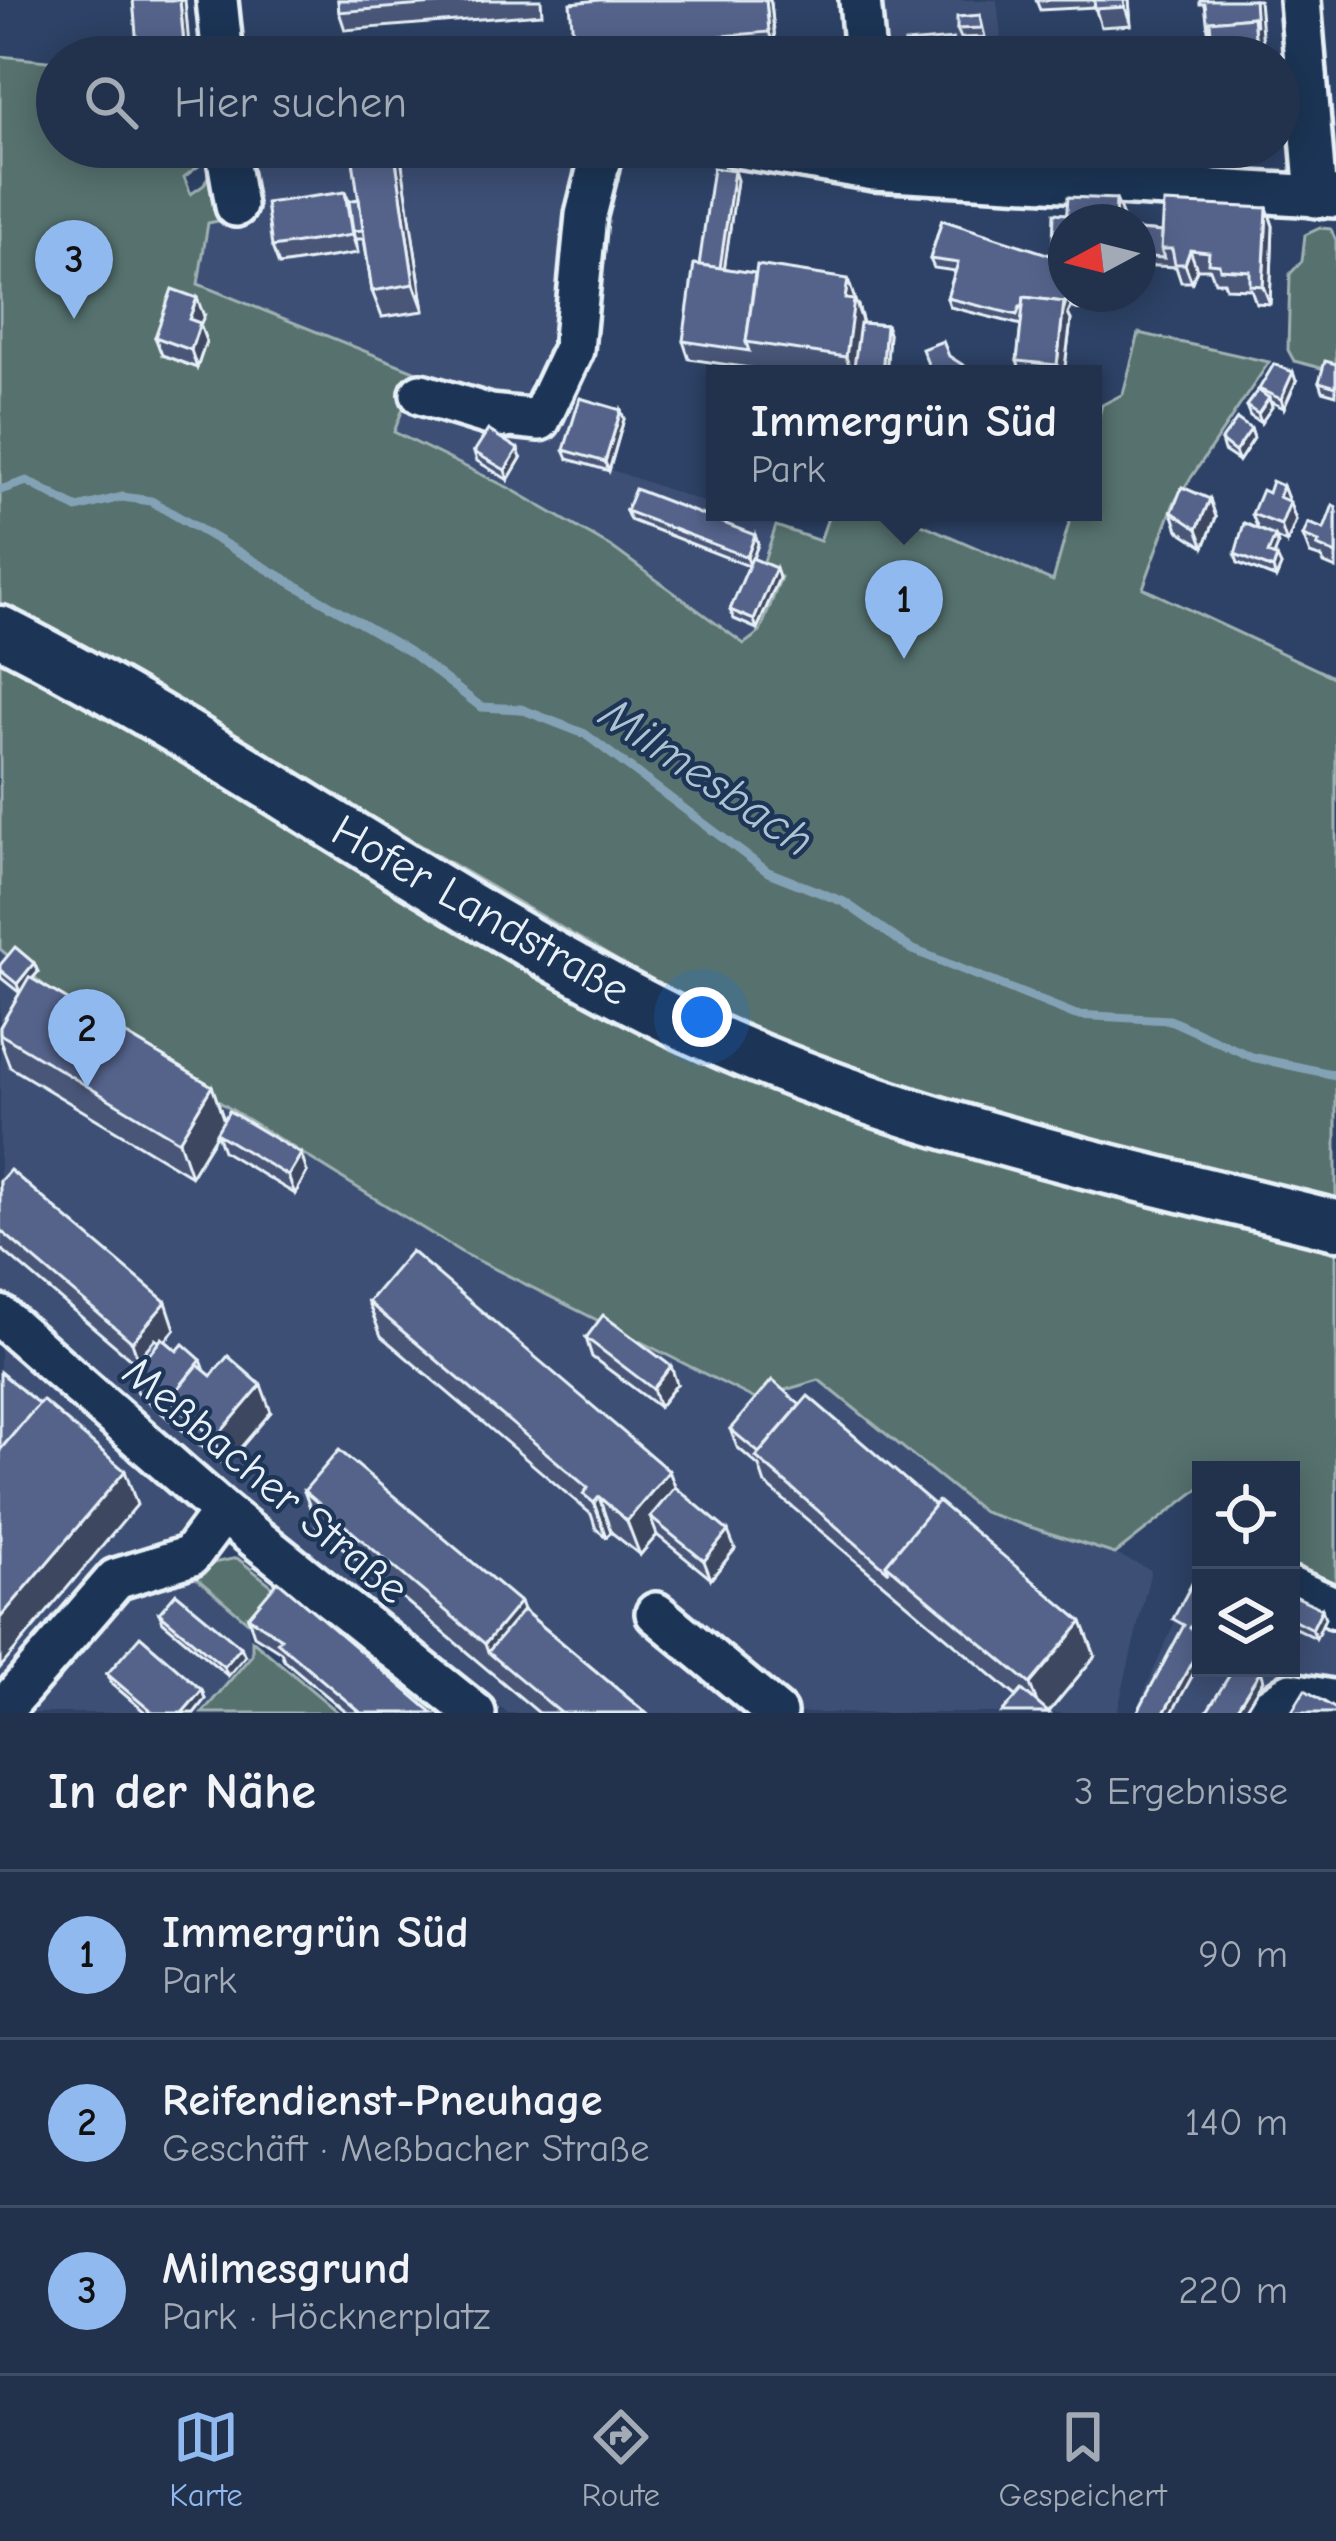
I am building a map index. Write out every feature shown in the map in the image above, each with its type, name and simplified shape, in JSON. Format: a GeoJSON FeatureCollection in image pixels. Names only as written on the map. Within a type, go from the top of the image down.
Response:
{"type":"FeatureCollection","features":[{"type":"Feature","properties":{"kind":"main road","name":"Hofer Landstraße"},"geometry":{"type":"LineString","coordinates":[[0,632],[91,677],[504,929],[671,1019],[814,1079],[1031,1148],[1336,1226]]}},
{"type":"Feature","properties":{"kind":"street"},"geometry":{"type":"LineString","coordinates":[[217,0],[221,36]]}},
{"type":"Feature","properties":{"kind":"street"},"geometry":{"type":"LineString","coordinates":[[860,0],[863,36]]}},
{"type":"Feature","properties":{"kind":"street"},"geometry":{"type":"LineString","coordinates":[[989,168],[1326,197],[1300,0]]}},
{"type":"Feature","properties":{"kind":"street"},"geometry":{"type":"LineString","coordinates":[[230,168],[236,206]]}},
{"type":"Feature","properties":{"kind":"street"},"geometry":{"type":"LineString","coordinates":[[421,394],[490,415],[540,420],[573,350],[586,215],[598,168]]}},
{"type":"Feature","properties":{"kind":"street","name":"Meßbacher Straße"},"geometry":{"type":"LineString","coordinates":[[0,1316],[223,1512],[475,1713]]}},
{"type":"Feature","properties":{"kind":"street"},"geometry":{"type":"LineString","coordinates":[[0,1713],[116,1580],[190,1556],[223,1512]]}},
{"type":"Feature","properties":{"kind":"street"},"geometry":{"type":"LineString","coordinates":[[1300,1592],[1336,1608]]}},
{"type":"Feature","properties":{"kind":"street"},"geometry":{"type":"LineString","coordinates":[[656,1612],[776,1713]]}},
{"type":"Feature","properties":{"kind":"street"},"geometry":{"type":"LineString","coordinates":[[1261,1713],[1291,1693],[1336,1701]]}},
{"type":"Feature","properties":{"kind":"shaded area"},"geometry":{"type":"Polygon","coordinates":[[[882,0],[997,0],[1001,36],[886,36],[882,0]]]}},
{"type":"Feature","properties":{"kind":"shaded area"},"geometry":{"type":"Polygon","coordinates":[[[247,168],[575,168],[581,176],[568,332],[527,385],[625,418],[612,470],[706,503],[706,521],[761,521],[776,526],[762,566],[781,576],[759,632],[745,645],[613,548],[509,488],[393,432],[417,373],[198,284],[208,222],[254,215],[247,168]]]}},
{"type":"Feature","properties":{"kind":"shaded area"},"geometry":{"type":"Polygon","coordinates":[[[0,949],[82,1016],[819,1380],[983,1512],[1109,1551],[1151,1570],[1117,1713],[508,1713],[232,1493],[168,1580],[195,1577],[248,1622],[252,1655],[202,1713],[0,1713],[0,949]]]}},
{"type":"Feature","properties":{"kind":"shaded area"},"geometry":{"type":"Polygon","coordinates":[[[1192,1583],[1192,1677],[1300,1677],[1300,1600],[1336,1618],[1336,1713],[1135,1713],[1192,1583]]]}},
{"type":"Feature","properties":{"kind":"green space"},"geometry":{"type":"Polygon","coordinates":[[[0,56],[36,60],[36,168],[196,168],[184,177],[191,194],[204,185],[212,168],[221,168],[228,219],[208,223],[198,284],[417,372],[394,432],[509,488],[613,548],[744,644],[760,632],[781,577],[762,567],[776,526],[820,541],[827,521],[915,521],[1053,581],[1070,521],[1102,521],[1102,405],[1123,394],[1139,333],[1269,362],[1174,503],[1143,588],[1333,677],[1336,673],[1336,1206],[1060,1136],[836,1067],[694,1005],[66,639],[0,609],[0,56]]]}},
{"type":"Feature","properties":{"kind":"green space"},"geometry":{"type":"Polygon","coordinates":[[[1331,229],[1336,240],[1336,372],[1294,361],[1288,350],[1290,274],[1302,261],[1305,235],[1331,229]]]}},
{"type":"Feature","properties":{"kind":"green space"},"geometry":{"type":"Polygon","coordinates":[[[0,654],[418,899],[1048,1176],[1336,1253],[1336,1600],[1300,1583],[1300,1461],[1192,1461],[1192,1494],[1115,1554],[983,1512],[819,1380],[755,1399],[461,1252],[81,1016],[0,949],[0,654]]]}},
{"type":"Feature","properties":{"kind":"green space"},"geometry":{"type":"Polygon","coordinates":[[[237,1558],[276,1589],[248,1622],[195,1577],[213,1563],[237,1558]]]}},
{"type":"Feature","properties":{"kind":"green space"},"geometry":{"type":"Polygon","coordinates":[[[252,1640],[339,1713],[202,1713],[252,1655],[252,1640]]]}},
{"type":"Feature","properties":{"kind":"building"},"geometry":{"type":"Polygon","coordinates":[[[133,0],[180,0],[183,36],[136,36],[133,0]]]}},
{"type":"Feature","properties":{"kind":"building"},"geometry":{"type":"Polygon","coordinates":[[[338,0],[484,0],[339,12],[338,0]]]}},
{"type":"Feature","properties":{"kind":"building"},"geometry":{"type":"Polygon","coordinates":[[[766,0],[769,32],[573,36],[570,3],[766,0]]]}},
{"type":"Feature","properties":{"kind":"building"},"geometry":{"type":"Polygon","coordinates":[[[1094,0],[1124,0],[1125,7],[1095,9],[1094,0]]]}},
{"type":"Feature","properties":{"kind":"building"},"geometry":{"type":"Polygon","coordinates":[[[1200,0],[1254,0],[1256,26],[1253,17],[1210,21],[1208,30],[1205,4],[1200,0]]]}},
{"type":"Feature","properties":{"kind":"building"},"geometry":{"type":"Polygon","coordinates":[[[980,15],[982,28],[957,29],[957,17],[980,15]]]}},
{"type":"Feature","properties":{"kind":"building"},"geometry":{"type":"Polygon","coordinates":[[[1253,17],[1255,36],[1211,36],[1210,21],[1253,17]]]}},
{"type":"Feature","properties":{"kind":"building"},"geometry":{"type":"Polygon","coordinates":[[[354,168],[397,168],[414,284],[372,291],[354,168]]]}},
{"type":"Feature","properties":{"kind":"building"},"geometry":{"type":"Polygon","coordinates":[[[713,168],[734,171],[720,268],[699,265],[713,168]]]}},
{"type":"Feature","properties":{"kind":"building"},"geometry":{"type":"Polygon","coordinates":[[[345,192],[352,235],[272,247],[266,203],[345,192]]]}},
{"type":"Feature","properties":{"kind":"building"},"geometry":{"type":"Polygon","coordinates":[[[1068,197],[1116,199],[1116,204],[1067,204],[1068,197]]]}},
{"type":"Feature","properties":{"kind":"building"},"geometry":{"type":"Polygon","coordinates":[[[359,199],[363,230],[353,231],[349,201],[359,199]]]}},
{"type":"Feature","properties":{"kind":"building"},"geometry":{"type":"Polygon","coordinates":[[[1164,203],[1267,208],[1263,286],[1250,285],[1250,271],[1220,269],[1219,264],[1208,263],[1209,252],[1190,250],[1185,264],[1175,264],[1172,249],[1161,249],[1164,203]]]}},
{"type":"Feature","properties":{"kind":"building"},"geometry":{"type":"Polygon","coordinates":[[[942,220],[1048,254],[1048,300],[1024,297],[1017,315],[947,298],[958,263],[930,259],[942,220]]]}},
{"type":"Feature","properties":{"kind":"building"},"geometry":{"type":"Polygon","coordinates":[[[1156,232],[1162,232],[1164,258],[1156,257],[1156,232]]]}},
{"type":"Feature","properties":{"kind":"building"},"geometry":{"type":"Polygon","coordinates":[[[694,264],[755,273],[746,342],[749,351],[683,341],[694,264]]]}},
{"type":"Feature","properties":{"kind":"building"},"geometry":{"type":"Polygon","coordinates":[[[757,265],[848,279],[845,299],[854,300],[846,357],[746,342],[757,265]]]}},
{"type":"Feature","properties":{"kind":"building"},"geometry":{"type":"Polygon","coordinates":[[[172,289],[197,298],[189,319],[200,323],[191,350],[155,337],[172,289]]]}},
{"type":"Feature","properties":{"kind":"building"},"geometry":{"type":"Polygon","coordinates":[[[1024,297],[1048,300],[1048,312],[1063,312],[1057,365],[1017,361],[1024,297]]]}},
{"type":"Feature","properties":{"kind":"building"},"geometry":{"type":"Polygon","coordinates":[[[860,323],[886,325],[883,365],[854,365],[860,323]]]}},
{"type":"Feature","properties":{"kind":"building"},"geometry":{"type":"Polygon","coordinates":[[[943,341],[949,356],[963,365],[928,365],[922,349],[943,341]]]}},
{"type":"Feature","properties":{"kind":"building"},"geometry":{"type":"Polygon","coordinates":[[[1325,361],[1336,364],[1336,387],[1319,382],[1325,361]]]}},
{"type":"Feature","properties":{"kind":"building"},"geometry":{"type":"Polygon","coordinates":[[[1274,364],[1293,372],[1281,399],[1259,389],[1274,364]]]}},
{"type":"Feature","properties":{"kind":"building"},"geometry":{"type":"Polygon","coordinates":[[[1258,390],[1269,398],[1258,414],[1246,406],[1258,390]]]}},
{"type":"Feature","properties":{"kind":"building"},"geometry":{"type":"Polygon","coordinates":[[[580,398],[621,410],[605,462],[564,450],[580,398]]]}},
{"type":"Feature","properties":{"kind":"building"},"geometry":{"type":"Polygon","coordinates":[[[1237,419],[1251,429],[1235,452],[1221,441],[1237,419]]]}},
{"type":"Feature","properties":{"kind":"building"},"geometry":{"type":"Polygon","coordinates":[[[488,430],[518,449],[505,470],[474,452],[488,430]]]}},
{"type":"Feature","properties":{"kind":"building"},"geometry":{"type":"Polygon","coordinates":[[[1272,481],[1283,486],[1279,497],[1290,502],[1281,525],[1252,514],[1262,490],[1268,493],[1272,481]]]}},
{"type":"Feature","properties":{"kind":"building"},"geometry":{"type":"Polygon","coordinates":[[[1182,487],[1210,499],[1197,529],[1172,512],[1182,487]]]}},
{"type":"Feature","properties":{"kind":"building"},"geometry":{"type":"Polygon","coordinates":[[[635,489],[706,516],[706,521],[755,535],[747,557],[626,511],[635,489]]]}},
{"type":"Feature","properties":{"kind":"building"},"geometry":{"type":"Polygon","coordinates":[[[1333,505],[1336,554],[1303,536],[1308,523],[1324,529],[1333,505]]]}},
{"type":"Feature","properties":{"kind":"building"},"geometry":{"type":"Polygon","coordinates":[[[1244,523],[1275,536],[1268,553],[1277,557],[1273,569],[1235,554],[1244,523]]]}},
{"type":"Feature","properties":{"kind":"building"},"geometry":{"type":"Polygon","coordinates":[[[752,558],[776,568],[754,620],[730,610],[752,558]]]}},
{"type":"Feature","properties":{"kind":"building"},"geometry":{"type":"Polygon","coordinates":[[[15,947],[34,963],[17,984],[0,970],[15,947]]]}},
{"type":"Feature","properties":{"kind":"building"},"geometry":{"type":"Polygon","coordinates":[[[29,977],[212,1086],[179,1141],[0,1034],[29,977]]]}},
{"type":"Feature","properties":{"kind":"building"},"geometry":{"type":"Polygon","coordinates":[[[229,1111],[301,1154],[288,1176],[216,1133],[229,1111]]]}},
{"type":"Feature","properties":{"kind":"building"},"geometry":{"type":"Polygon","coordinates":[[[10,1170],[166,1302],[132,1342],[0,1230],[0,1181],[10,1170]]]}},
{"type":"Feature","properties":{"kind":"building"},"geometry":{"type":"Polygon","coordinates":[[[411,1251],[669,1471],[627,1521],[599,1497],[594,1503],[583,1494],[588,1488],[368,1302],[411,1251]]]}},
{"type":"Feature","properties":{"kind":"building"},"geometry":{"type":"Polygon","coordinates":[[[603,1315],[671,1366],[653,1389],[586,1338],[603,1315]]]}},
{"type":"Feature","properties":{"kind":"building"},"geometry":{"type":"Polygon","coordinates":[[[162,1338],[177,1351],[183,1344],[201,1360],[169,1400],[172,1408],[131,1375],[162,1338]]]}},
{"type":"Feature","properties":{"kind":"building"},"geometry":{"type":"Polygon","coordinates":[[[155,1339],[159,1342],[142,1363],[138,1359],[155,1339]]]}},
{"type":"Feature","properties":{"kind":"building"},"geometry":{"type":"Polygon","coordinates":[[[228,1356],[261,1385],[215,1439],[169,1400],[198,1365],[211,1376],[228,1356]]]}},
{"type":"Feature","properties":{"kind":"building"},"geometry":{"type":"Polygon","coordinates":[[[0,1372],[39,1404],[0,1450],[0,1372]]]}},
{"type":"Feature","properties":{"kind":"building"},"geometry":{"type":"Polygon","coordinates":[[[772,1380],[800,1405],[759,1453],[730,1429],[772,1380]]]}},
{"type":"Feature","properties":{"kind":"building"},"geometry":{"type":"Polygon","coordinates":[[[808,1396],[935,1505],[886,1564],[889,1572],[756,1457],[808,1396]]]}},
{"type":"Feature","properties":{"kind":"building"},"geometry":{"type":"Polygon","coordinates":[[[42,1400],[125,1471],[0,1618],[0,1450],[42,1400]]]}},
{"type":"Feature","properties":{"kind":"building"},"geometry":{"type":"Polygon","coordinates":[[[339,1450],[520,1602],[485,1644],[304,1491],[339,1450]]]}},
{"type":"Feature","properties":{"kind":"building"},"geometry":{"type":"Polygon","coordinates":[[[675,1487],[728,1531],[704,1561],[650,1517],[675,1487]]]}},
{"type":"Feature","properties":{"kind":"building"},"geometry":{"type":"Polygon","coordinates":[[[938,1501],[1082,1622],[1030,1684],[886,1564],[938,1501]]]}},
{"type":"Feature","properties":{"kind":"building"},"geometry":{"type":"Polygon","coordinates":[[[278,1581],[433,1713],[361,1713],[277,1642],[281,1638],[248,1617],[278,1581]]]}},
{"type":"Feature","properties":{"kind":"building"},"geometry":{"type":"Polygon","coordinates":[[[1192,1584],[1192,1662],[1164,1713],[1137,1713],[1184,1625],[1173,1619],[1192,1584]]]}},
{"type":"Feature","properties":{"kind":"building"},"geometry":{"type":"Polygon","coordinates":[[[176,1593],[241,1647],[224,1667],[159,1613],[176,1593]]]}},
{"type":"Feature","properties":{"kind":"building"},"geometry":{"type":"Polygon","coordinates":[[[1300,1598],[1322,1609],[1312,1629],[1300,1623],[1300,1598]]]}},
{"type":"Feature","properties":{"kind":"building"},"geometry":{"type":"Polygon","coordinates":[[[523,1610],[646,1713],[561,1713],[488,1652],[523,1610]]]}},
{"type":"Feature","properties":{"kind":"building"},"geometry":{"type":"Polygon","coordinates":[[[140,1636],[202,1690],[182,1713],[153,1713],[107,1674],[140,1636]]]}},
{"type":"Feature","properties":{"kind":"building"},"geometry":{"type":"Polygon","coordinates":[[[1228,1677],[1256,1677],[1234,1713],[1206,1713],[1228,1677]]]}},
{"type":"Feature","properties":{"kind":"building"},"geometry":{"type":"Polygon","coordinates":[[[1022,1690],[1049,1713],[1002,1713],[1022,1690]]]}},
{"type":"Feature","properties":{"kind":"building"},"geometry":{"type":"Polygon","coordinates":[[[1305,1690],[1336,1709],[1336,1713],[1291,1713],[1305,1690]]]}},
{"type":"Feature","properties":{"kind":"waterway","name":"Milmesbach"},"geometry":{"type":"LineString","coordinates":[[0,490],[27,481],[77,508],[122,497],[151,501],[410,652],[481,707],[521,709],[585,734],[768,872],[844,902],[911,949],[1076,1015],[1170,1020],[1252,1057],[1336,1075]]}},
{"type":"Feature","properties":{"kind":"place","name":"Milmesgrund"},"geometry":{"type":"Point","coordinates":[74,319]}},
{"type":"Feature","properties":{"kind":"place","name":"Immergrün Süd"},"geometry":{"type":"Point","coordinates":[904,659]}},
{"type":"Feature","properties":{"kind":"place","name":"Reifendienst-Pneuhage"},"geometry":{"type":"Point","coordinates":[87,1088]}}]}
